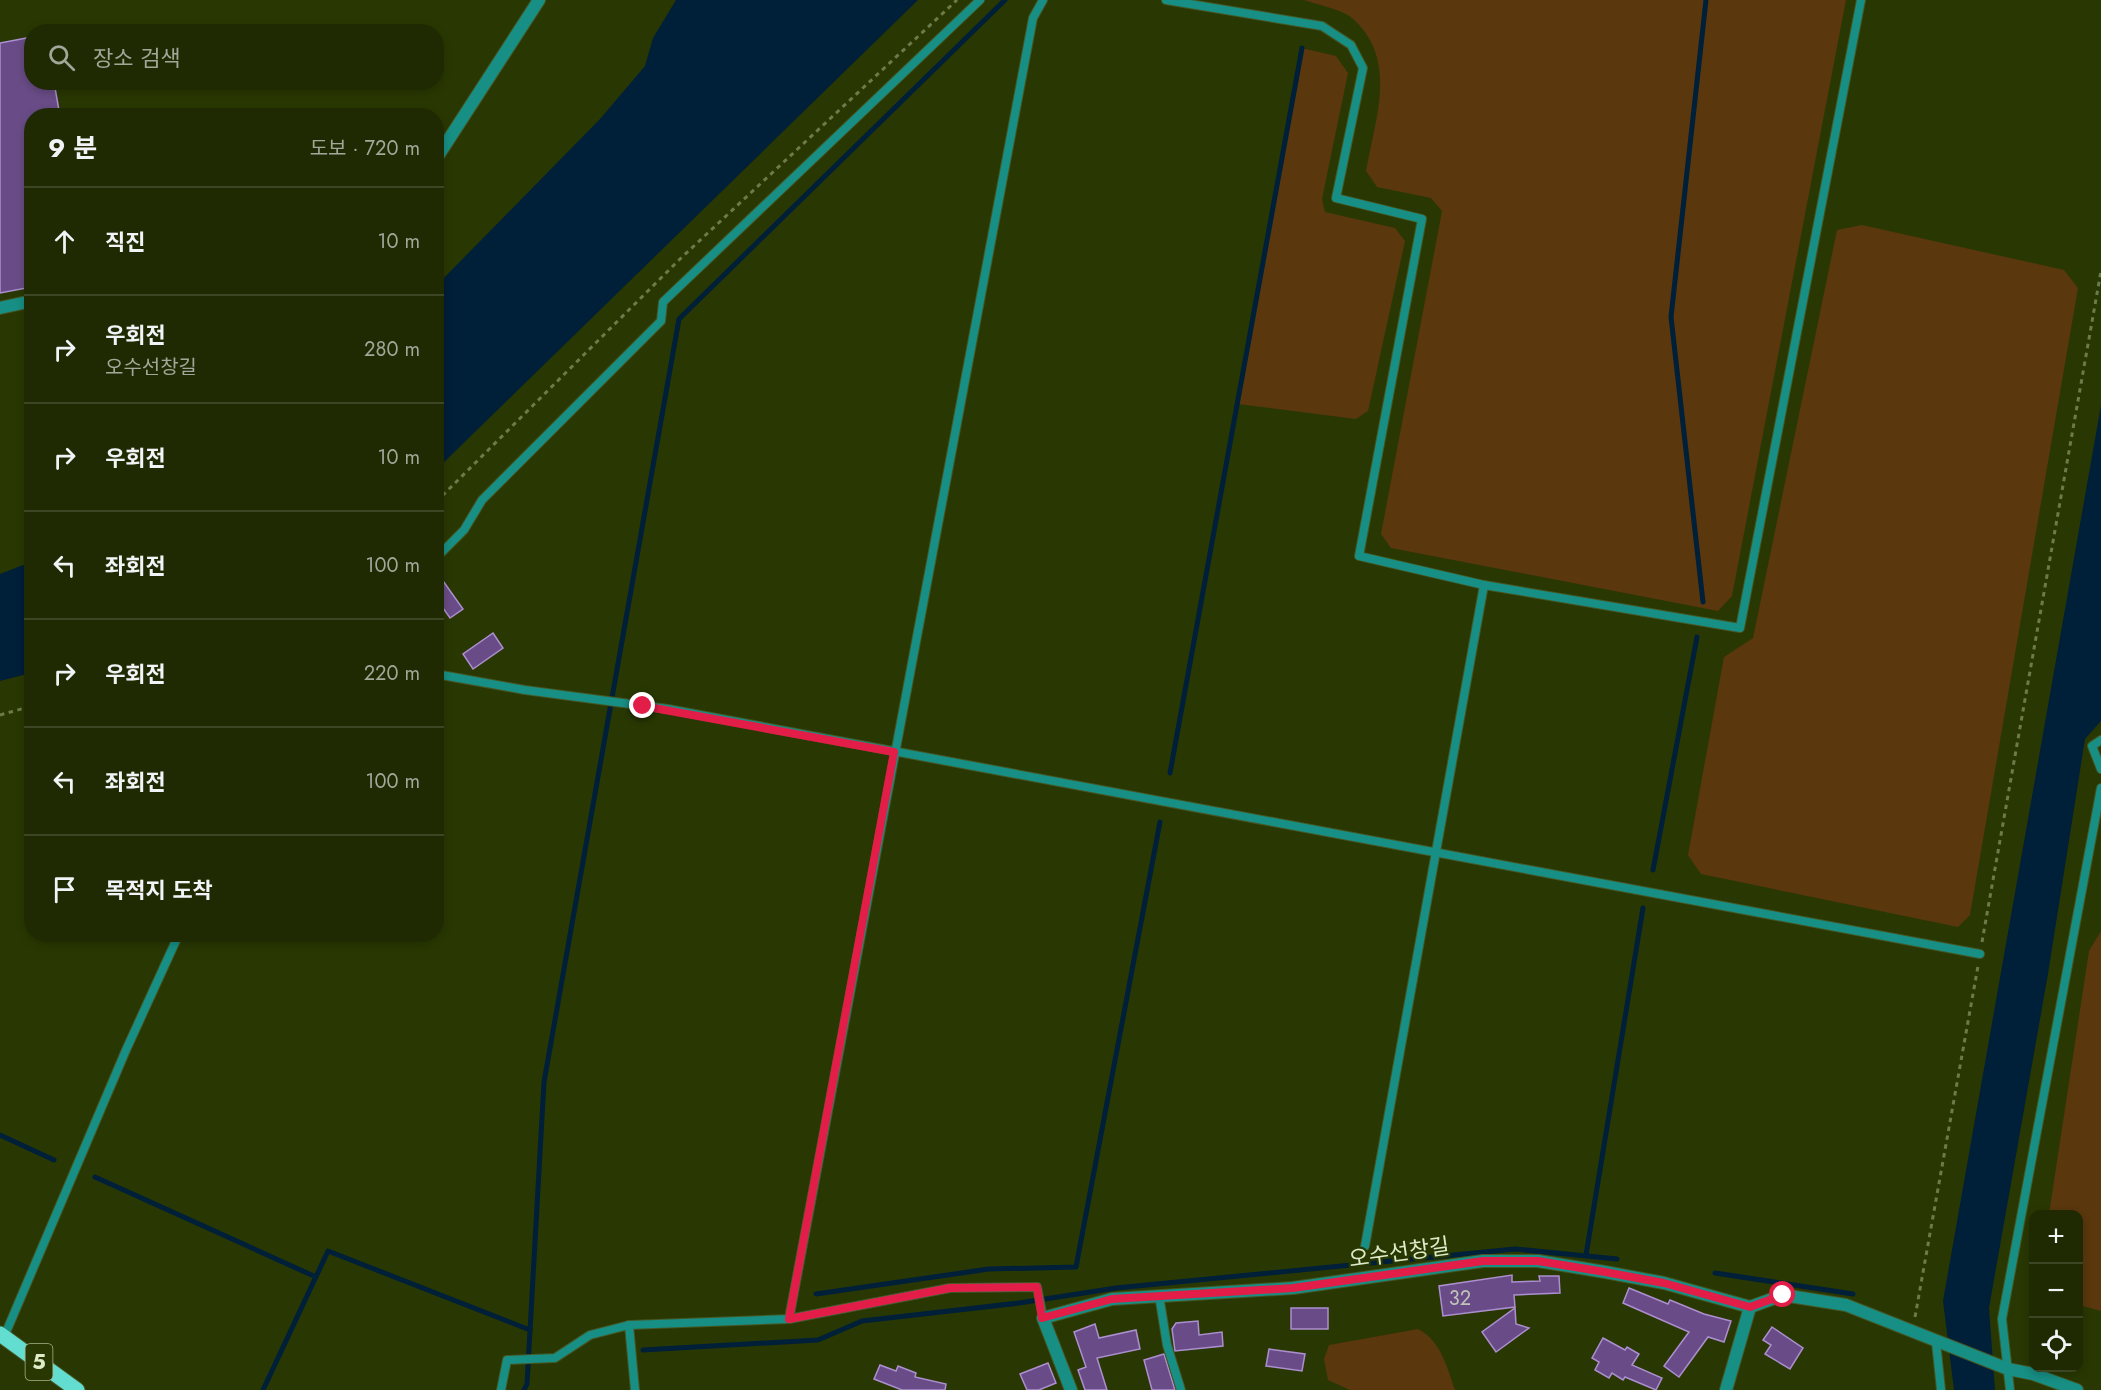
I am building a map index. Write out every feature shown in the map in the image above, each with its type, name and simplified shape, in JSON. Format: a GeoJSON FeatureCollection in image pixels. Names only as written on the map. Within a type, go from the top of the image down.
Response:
{"type":"FeatureCollection","features":[{"type":"Feature","properties":{"kind":"main road","name":"5"},"geometry":{"type":"LineString","coordinates":[[2,1336],[77,1390]]}},
{"type":"Feature","properties":{"kind":"street"},"geometry":{"type":"LineString","coordinates":[[444,147],[539,0]]}},
{"type":"Feature","properties":{"kind":"street"},"geometry":{"type":"LineString","coordinates":[[0,308],[24,303]]}},
{"type":"Feature","properties":{"kind":"street","name":"오수선창길"},"geometry":{"type":"LineString","coordinates":[[1042,1318],[1112,1299],[1293,1288],[1483,1261],[1538,1261],[1664,1283],[1750,1307]]}},
{"type":"Feature","properties":{"kind":"street"},"geometry":{"type":"LineString","coordinates":[[1726,1390],[1750,1307],[1783,1295],[1846,1305],[2008,1369],[2033,1374],[2077,1390]]}},
{"type":"Feature","properties":{"kind":"street"},"geometry":{"type":"LineString","coordinates":[[1042,1318],[1071,1390]]}},
{"type":"Feature","properties":{"kind":"lane"},"geometry":{"type":"LineString","coordinates":[[444,550],[464,530],[482,500],[661,321],[663,303],[980,0]]}},
{"type":"Feature","properties":{"kind":"lane"},"geometry":{"type":"LineString","coordinates":[[789,1319],[1033,18],[1043,0]]}},
{"type":"Feature","properties":{"kind":"lane"},"geometry":{"type":"LineString","coordinates":[[1166,0],[1322,26],[1351,45],[1363,68],[1336,198],[1422,219],[1359,556],[1484,585],[1740,628],[1861,0]]}},
{"type":"Feature","properties":{"kind":"lane"},"geometry":{"type":"LineString","coordinates":[[1365,1246],[1484,585]]}},
{"type":"Feature","properties":{"kind":"lane"},"geometry":{"type":"LineString","coordinates":[[444,675],[643,706],[1980,954]]}},
{"type":"Feature","properties":{"kind":"lane"},"geometry":{"type":"LineString","coordinates":[[2101,740],[2092,746],[2101,769]]}},
{"type":"Feature","properties":{"kind":"lane"},"geometry":{"type":"LineString","coordinates":[[2010,1390],[2002,1319],[2101,788]]}},
{"type":"Feature","properties":{"kind":"lane"},"geometry":{"type":"LineString","coordinates":[[2,1336],[175,942]]}},
{"type":"Feature","properties":{"kind":"lane"},"geometry":{"type":"LineString","coordinates":[[501,1390],[507,1360],[555,1358],[590,1335],[629,1325],[789,1319],[950,1288],[1037,1287],[1042,1318]]}},
{"type":"Feature","properties":{"kind":"lane"},"geometry":{"type":"LineString","coordinates":[[1159,1295],[1167,1345],[1180,1390]]}},
{"type":"Feature","properties":{"kind":"lane"},"geometry":{"type":"LineString","coordinates":[[629,1325],[635,1390]]}},
{"type":"Feature","properties":{"kind":"lane"},"geometry":{"type":"LineString","coordinates":[[1936,1342],[1941,1390]]}},
{"type":"Feature","properties":{"kind":"path"},"geometry":{"type":"LineString","coordinates":[[444,494],[680,259],[957,0]]}},
{"type":"Feature","properties":{"kind":"path"},"geometry":{"type":"LineString","coordinates":[[1913,1331],[2101,271]]}},
{"type":"Feature","properties":{"kind":"path"},"geometry":{"type":"LineString","coordinates":[[0,715],[24,708]]}},
{"type":"Feature","properties":{"kind":"shaded area"},"geometry":{"type":"Polygon","coordinates":[[[1304,0],[1846,0],[1732,596],[1718,611],[1391,548],[1381,534],[1442,211],[1431,198],[1377,187],[1366,171],[1380,90],[1375,52],[1366,34],[1352,18],[1336,10],[1304,0]]]}},
{"type":"Feature","properties":{"kind":"shaded area"},"geometry":{"type":"Polygon","coordinates":[[[1302,48],[1336,56],[1348,73],[1322,199],[1325,212],[1395,228],[1405,241],[1368,411],[1356,419],[1238,404],[1302,48]]]}},
{"type":"Feature","properties":{"kind":"shaded area"},"geometry":{"type":"Polygon","coordinates":[[[1862,225],[2064,270],[2078,288],[1970,915],[1958,927],[1701,874],[1688,855],[1724,657],[1753,638],[1837,230],[1862,225]]]}},
{"type":"Feature","properties":{"kind":"shaded area"},"geometry":{"type":"Polygon","coordinates":[[[2101,931],[2101,1311],[2083,1306],[2083,1210],[2050,1210],[2089,951],[2101,931]]]}},
{"type":"Feature","properties":{"kind":"shaded area"},"geometry":{"type":"Polygon","coordinates":[[[1418,1329],[1426,1334],[1438,1348],[1455,1390],[1350,1390],[1328,1380],[1324,1359],[1329,1345],[1418,1329]]]}},
{"type":"Feature","properties":{"kind":"water"},"geometry":{"type":"Polygon","coordinates":[[[676,0],[918,0],[444,462],[444,278],[600,119],[645,66],[653,38],[676,0]]]}},
{"type":"Feature","properties":{"kind":"water"},"geometry":{"type":"Polygon","coordinates":[[[2101,405],[2101,721],[2085,739],[2048,974],[1989,1308],[1995,1390],[1954,1390],[1943,1301],[2101,405]]]}},
{"type":"Feature","properties":{"kind":"water"},"geometry":{"type":"Polygon","coordinates":[[[24,565],[24,675],[0,681],[0,574],[24,565]]]}},
{"type":"Feature","properties":{"kind":"building"},"geometry":{"type":"Polygon","coordinates":[[[24,38],[24,90],[55,90],[59,108],[24,108],[24,288],[0,293],[0,43],[24,38]]]}},
{"type":"Feature","properties":{"kind":"building"},"geometry":{"type":"Polygon","coordinates":[[[444,582],[463,609],[450,618],[444,609],[444,582]]]}},
{"type":"Feature","properties":{"kind":"building"},"geometry":{"type":"Polygon","coordinates":[[[493,633],[503,648],[473,669],[463,654],[493,633]]]}},
{"type":"Feature","properties":{"kind":"building"},"geometry":{"type":"Polygon","coordinates":[[[1512,1275],[1512,1282],[1540,1281],[1539,1276],[1559,1276],[1560,1293],[1514,1295],[1515,1307],[1443,1316],[1439,1286],[1512,1275]]]}},
{"type":"Feature","properties":{"kind":"building"},"geometry":{"type":"Polygon","coordinates":[[[1629,1288],[1668,1304],[1670,1300],[1704,1314],[1731,1321],[1724,1342],[1708,1337],[1679,1377],[1664,1366],[1689,1332],[1623,1303],[1629,1288]]]}},
{"type":"Feature","properties":{"kind":"building"},"geometry":{"type":"Polygon","coordinates":[[[1291,1308],[1328,1308],[1328,1329],[1291,1329],[1291,1308]]]}},
{"type":"Feature","properties":{"kind":"building"},"geometry":{"type":"Polygon","coordinates":[[[1515,1308],[1516,1324],[1529,1328],[1496,1352],[1482,1332],[1515,1308]]]}},
{"type":"Feature","properties":{"kind":"building"},"geometry":{"type":"Polygon","coordinates":[[[1198,1321],[1199,1335],[1222,1332],[1223,1346],[1175,1351],[1172,1329],[1176,1323],[1198,1321]]]}},
{"type":"Feature","properties":{"kind":"building"},"geometry":{"type":"Polygon","coordinates":[[[1095,1324],[1099,1338],[1136,1330],[1140,1349],[1097,1358],[1107,1390],[1085,1390],[1078,1370],[1086,1367],[1074,1332],[1095,1324]]]}},
{"type":"Feature","properties":{"kind":"building"},"geometry":{"type":"Polygon","coordinates":[[[1772,1327],[1803,1348],[1790,1369],[1765,1354],[1771,1345],[1763,1340],[1772,1327]]]}},
{"type":"Feature","properties":{"kind":"building"},"geometry":{"type":"Polygon","coordinates":[[[1603,1338],[1625,1350],[1627,1347],[1639,1354],[1632,1365],[1662,1378],[1656,1390],[1625,1377],[1623,1380],[1612,1373],[1609,1378],[1595,1370],[1599,1362],[1592,1358],[1603,1338]]]}},
{"type":"Feature","properties":{"kind":"building"},"geometry":{"type":"Polygon","coordinates":[[[1269,1349],[1305,1354],[1302,1371],[1266,1366],[1269,1349]]]}},
{"type":"Feature","properties":{"kind":"building"},"geometry":{"type":"Polygon","coordinates":[[[1164,1354],[1175,1390],[1152,1390],[1144,1360],[1164,1354]]]}},
{"type":"Feature","properties":{"kind":"building"},"geometry":{"type":"Polygon","coordinates":[[[1048,1363],[1056,1383],[1039,1390],[1027,1390],[1020,1374],[1048,1363]]]}},
{"type":"Feature","properties":{"kind":"building"},"geometry":{"type":"Polygon","coordinates":[[[880,1365],[896,1371],[898,1366],[916,1373],[915,1377],[946,1384],[945,1390],[902,1390],[874,1379],[880,1365]]]}},
{"type":"Feature","properties":{"kind":"waterway"},"geometry":{"type":"LineString","coordinates":[[524,1390],[527,1384],[544,1082],[679,319],[1005,0]]}},
{"type":"Feature","properties":{"kind":"waterway"},"geometry":{"type":"LineString","coordinates":[[1703,602],[1671,317],[1706,0]]}},
{"type":"Feature","properties":{"kind":"waterway"},"geometry":{"type":"LineString","coordinates":[[1170,773],[1302,48]]}},
{"type":"Feature","properties":{"kind":"waterway"},"geometry":{"type":"LineString","coordinates":[[1653,870],[1697,637]]}},
{"type":"Feature","properties":{"kind":"waterway"},"geometry":{"type":"LineString","coordinates":[[816,1294],[989,1269],[1076,1267],[1160,822]]}},
{"type":"Feature","properties":{"kind":"waterway"},"geometry":{"type":"LineString","coordinates":[[1586,1255],[1643,908]]}},
{"type":"Feature","properties":{"kind":"waterway"},"geometry":{"type":"LineString","coordinates":[[0,1135],[54,1160]]}},
{"type":"Feature","properties":{"kind":"waterway"},"geometry":{"type":"LineString","coordinates":[[95,1177],[316,1277]]}},
{"type":"Feature","properties":{"kind":"waterway"},"geometry":{"type":"LineString","coordinates":[[643,1350],[818,1340],[862,1321],[1019,1303],[1116,1288],[1515,1249],[1617,1259]]}},
{"type":"Feature","properties":{"kind":"waterway"},"geometry":{"type":"LineString","coordinates":[[263,1390],[328,1251],[530,1330]]}},
{"type":"Feature","properties":{"kind":"waterway"},"geometry":{"type":"LineString","coordinates":[[1715,1273],[1853,1294]]}},
{"type":"Feature","properties":{"kind":"route"},"geometry":{"type":"LineString","coordinates":[[643,706],[894,752],[789,1319],[950,1288],[1037,1287],[1042,1318],[1112,1299],[1234,1289],[1293,1288],[1483,1261],[1538,1261],[1605,1272],[1664,1283],[1750,1307],[1783,1295]]}}]}
